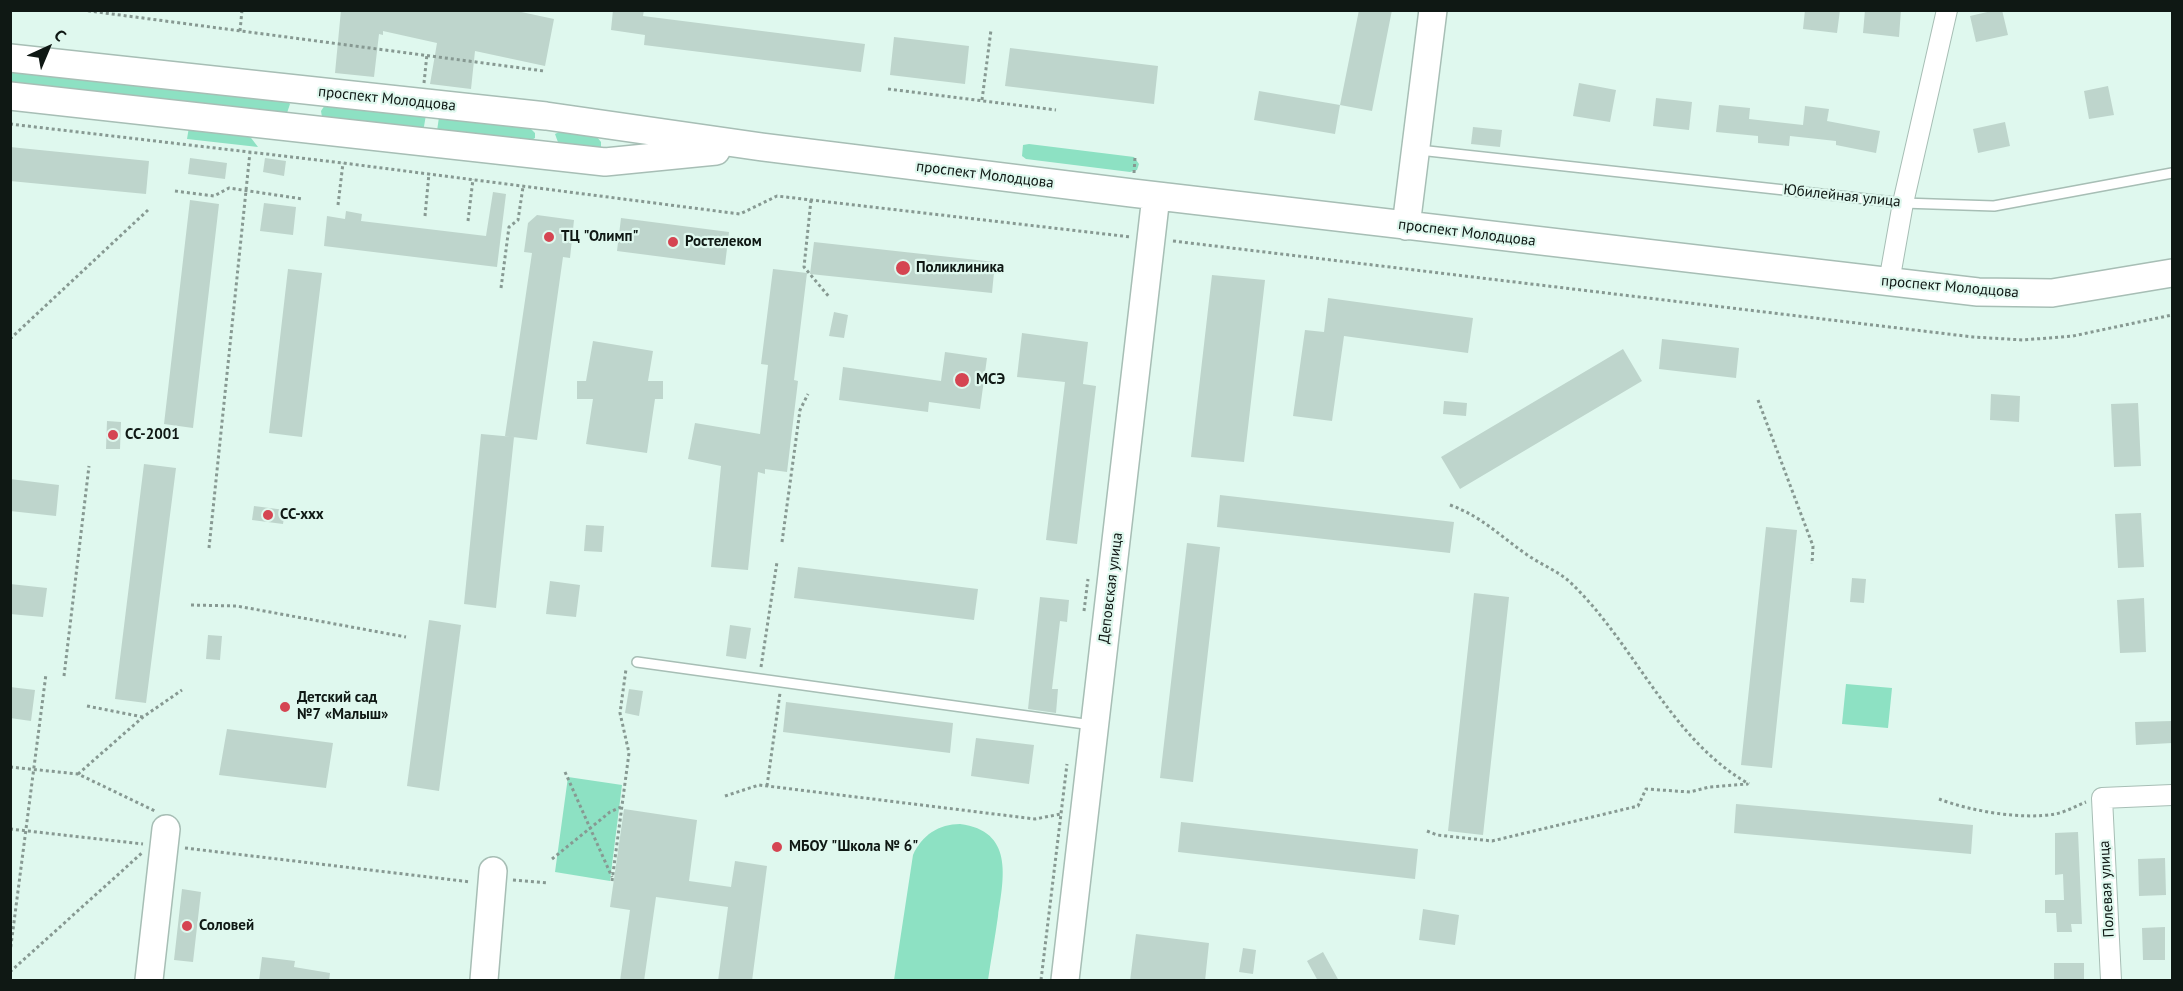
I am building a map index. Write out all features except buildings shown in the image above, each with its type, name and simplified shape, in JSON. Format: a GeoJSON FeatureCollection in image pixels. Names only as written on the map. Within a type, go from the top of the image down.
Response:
{"type":"FeatureCollection","features":[{"type":"Feature","properties":{"kind":"main road"},"geometry":{"type":"LineString","coordinates":[[1406,226],[1433,10]]}},
{"type":"Feature","properties":{"kind":"main road","name":"проспект Молодцова"},"geometry":{"type":"LineString","coordinates":[[10,58],[546,116],[762,147],[1156,196],[1978,292],[2052,293],[2172,273]]}},
{"type":"Feature","properties":{"kind":"main road","name":"проспект Молодцова"},"geometry":{"type":"LineString","coordinates":[[10,96],[606,162],[762,147]]}},
{"type":"Feature","properties":{"kind":"main road","name":"Деповская улица"},"geometry":{"type":"LineString","coordinates":[[1065,981],[1156,196]]}},
{"type":"Feature","properties":{"kind":"main road"},"geometry":{"type":"LineString","coordinates":[[149,981],[162,829]]}},
{"type":"Feature","properties":{"kind":"main road"},"geometry":{"type":"LineString","coordinates":[[484,981],[493,877]]}},
{"type":"Feature","properties":{"kind":"street"},"geometry":{"type":"LineString","coordinates":[[1888,282],[1903,203],[1947,10]]}},
{"type":"Feature","properties":{"kind":"street"},"geometry":{"type":"LineString","coordinates":[[2102,798],[2172,795]]}},
{"type":"Feature","properties":{"kind":"street","name":"Полевая улица"},"geometry":{"type":"LineString","coordinates":[[2102,798],[2111,981]]}},
{"type":"Feature","properties":{"kind":"lane","name":"Юбилейная улица"},"geometry":{"type":"LineString","coordinates":[[1416,150],[1510,158],[1903,203],[1995,206],[2172,173]]}},
{"type":"Feature","properties":{"kind":"lane"},"geometry":{"type":"LineString","coordinates":[[632,662],[1095,725]]}},
{"type":"Feature","properties":{"kind":"path"},"geometry":{"type":"LineString","coordinates":[[82,10],[544,71]]}},
{"type":"Feature","properties":{"kind":"path"},"geometry":{"type":"LineString","coordinates":[[240,31],[242,10]]}},
{"type":"Feature","properties":{"kind":"path"},"geometry":{"type":"LineString","coordinates":[[982,101],[991,30]]}},
{"type":"Feature","properties":{"kind":"path"},"geometry":{"type":"LineString","coordinates":[[427,54],[423,87],[430,88]]}},
{"type":"Feature","properties":{"kind":"path"},"geometry":{"type":"LineString","coordinates":[[888,88],[1056,110]]}},
{"type":"Feature","properties":{"kind":"path"},"geometry":{"type":"LineString","coordinates":[[10,124],[429,173],[740,214],[777,196],[1151,238],[1973,337],[2024,340],[2073,336],[2172,315]]}},
{"type":"Feature","properties":{"kind":"path"},"geometry":{"type":"LineString","coordinates":[[209,548],[250,152]]}},
{"type":"Feature","properties":{"kind":"path"},"geometry":{"type":"LineString","coordinates":[[338,205],[343,163]]}},
{"type":"Feature","properties":{"kind":"path"},"geometry":{"type":"LineString","coordinates":[[424,216],[429,173]]}},
{"type":"Feature","properties":{"kind":"path"},"geometry":{"type":"LineString","coordinates":[[468,221],[472,179]]}},
{"type":"Feature","properties":{"kind":"path"},"geometry":{"type":"LineString","coordinates":[[501,288],[509,227],[518,220],[523,186]]}},
{"type":"Feature","properties":{"kind":"path"},"geometry":{"type":"LineString","coordinates":[[175,192],[214,196],[229,188],[303,199]]}},
{"type":"Feature","properties":{"kind":"path"},"geometry":{"type":"LineString","coordinates":[[811,200],[804,267],[830,298]]}},
{"type":"Feature","properties":{"kind":"path"},"geometry":{"type":"LineString","coordinates":[[10,339],[148,210]]}},
{"type":"Feature","properties":{"kind":"path"},"geometry":{"type":"LineString","coordinates":[[782,542],[800,410],[808,394]]}},
{"type":"Feature","properties":{"kind":"path"},"geometry":{"type":"LineString","coordinates":[[1758,400],[1813,546],[1812,564]]}},
{"type":"Feature","properties":{"kind":"path"},"geometry":{"type":"LineString","coordinates":[[64,676],[89,466]]}},
{"type":"Feature","properties":{"kind":"path"},"geometry":{"type":"LineString","coordinates":[[1427,831],[1437,835],[1492,841],[1638,806],[1646,789],[1690,792],[1709,787],[1749,784],[1730,773],[1697,745],[1612,631],[1570,582],[1527,555],[1471,513],[1450,505]]}},
{"type":"Feature","properties":{"kind":"path"},"geometry":{"type":"LineString","coordinates":[[759,679],[777,562]]}},
{"type":"Feature","properties":{"kind":"path"},"geometry":{"type":"LineString","coordinates":[[191,605],[237,606],[406,637]]}},
{"type":"Feature","properties":{"kind":"path"},"geometry":{"type":"LineString","coordinates":[[565,772],[612,879],[629,753],[620,713],[632,662]]}},
{"type":"Feature","properties":{"kind":"path"},"geometry":{"type":"LineString","coordinates":[[10,953],[46,674]]}},
{"type":"Feature","properties":{"kind":"path"},"geometry":{"type":"LineString","coordinates":[[767,786],[781,682]]}},
{"type":"Feature","properties":{"kind":"path"},"geometry":{"type":"LineString","coordinates":[[78,774],[143,717],[182,690]]}},
{"type":"Feature","properties":{"kind":"path"},"geometry":{"type":"LineString","coordinates":[[87,706],[143,717]]}},
{"type":"Feature","properties":{"kind":"path"},"geometry":{"type":"LineString","coordinates":[[10,767],[78,774],[162,829],[548,883]]}},
{"type":"Feature","properties":{"kind":"path"},"geometry":{"type":"LineString","coordinates":[[725,796],[759,785],[1035,819],[1085,812]]}},
{"type":"Feature","properties":{"kind":"path"},"geometry":{"type":"LineString","coordinates":[[1939,799],[1960,808],[2036,815],[2055,814],[2102,798]]}},
{"type":"Feature","properties":{"kind":"path"},"geometry":{"type":"LineString","coordinates":[[552,859],[591,830],[610,812],[621,807]]}},
{"type":"Feature","properties":{"kind":"path"},"geometry":{"type":"LineString","coordinates":[[10,829],[151,844],[10,972]]}},
{"type":"Feature","properties":{"kind":"green space"},"geometry":{"type":"Polygon","coordinates":[[[11,67],[286,99],[290,104],[287,113],[280,115],[11,84],[11,67]]]}},
{"type":"Feature","properties":{"kind":"green space"},"geometry":{"type":"Polygon","coordinates":[[[325,105],[426,115],[423,132],[328,121],[322,117],[321,111],[325,105]]]}},
{"type":"Feature","properties":{"kind":"green space"},"geometry":{"type":"Polygon","coordinates":[[[439,117],[529,127],[535,133],[535,138],[530,141],[437,131],[439,117]]]}},
{"type":"Feature","properties":{"kind":"green space"},"geometry":{"type":"Polygon","coordinates":[[[189,127],[245,130],[258,147],[187,139],[189,127]]]}},
{"type":"Feature","properties":{"kind":"green space"},"geometry":{"type":"Polygon","coordinates":[[[561,131],[597,137],[601,142],[601,147],[596,150],[559,145],[555,134],[561,131]]]}},
{"type":"Feature","properties":{"kind":"green space"},"geometry":{"type":"Polygon","coordinates":[[[1023,145],[1134,157],[1139,164],[1137,170],[1130,172],[1026,159],[1022,156],[1023,145]]]}},
{"type":"Feature","properties":{"kind":"green space"},"geometry":{"type":"Polygon","coordinates":[[[1846,684],[1892,688],[1888,728],[1842,724],[1846,684]]]}},
{"type":"Feature","properties":{"kind":"green space"},"geometry":{"type":"Polygon","coordinates":[[[568,777],[622,785],[610,881],[555,872],[568,777]]]}},
{"type":"Feature","properties":{"kind":"green space"},"geometry":{"type":"Polygon","coordinates":[[[960,824],[977,828],[990,836],[1002,858],[1002,886],[988,980],[894,980],[913,855],[921,842],[932,832],[945,826],[960,824]]]}},
{"type":"Feature","properties":{"kind":"place","name":"ТЦ \"Олимп\""},"geometry":{"type":"Point","coordinates":[549,237]}},
{"type":"Feature","properties":{"kind":"place","name":"Ростелеком"},"geometry":{"type":"Point","coordinates":[673,242]}},
{"type":"Feature","properties":{"kind":"place","name":"Поликлиника"},"geometry":{"type":"Point","coordinates":[903,268]}},
{"type":"Feature","properties":{"kind":"place","name":"МСЭ"},"geometry":{"type":"Point","coordinates":[962,380]}},
{"type":"Feature","properties":{"kind":"place","name":"СС-2001"},"geometry":{"type":"Point","coordinates":[113,435]}},
{"type":"Feature","properties":{"kind":"place","name":"СС-ххх"},"geometry":{"type":"Point","coordinates":[268,515]}},
{"type":"Feature","properties":{"kind":"place","name":"Детский сад №7 «Малыш»"},"geometry":{"type":"Point","coordinates":[285,707]}},
{"type":"Feature","properties":{"kind":"place","name":"МБОУ \"Школа № 6\""},"geometry":{"type":"Point","coordinates":[777,847]}},
{"type":"Feature","properties":{"kind":"place","name":"Соловей"},"geometry":{"type":"Point","coordinates":[187,926]}}]}
